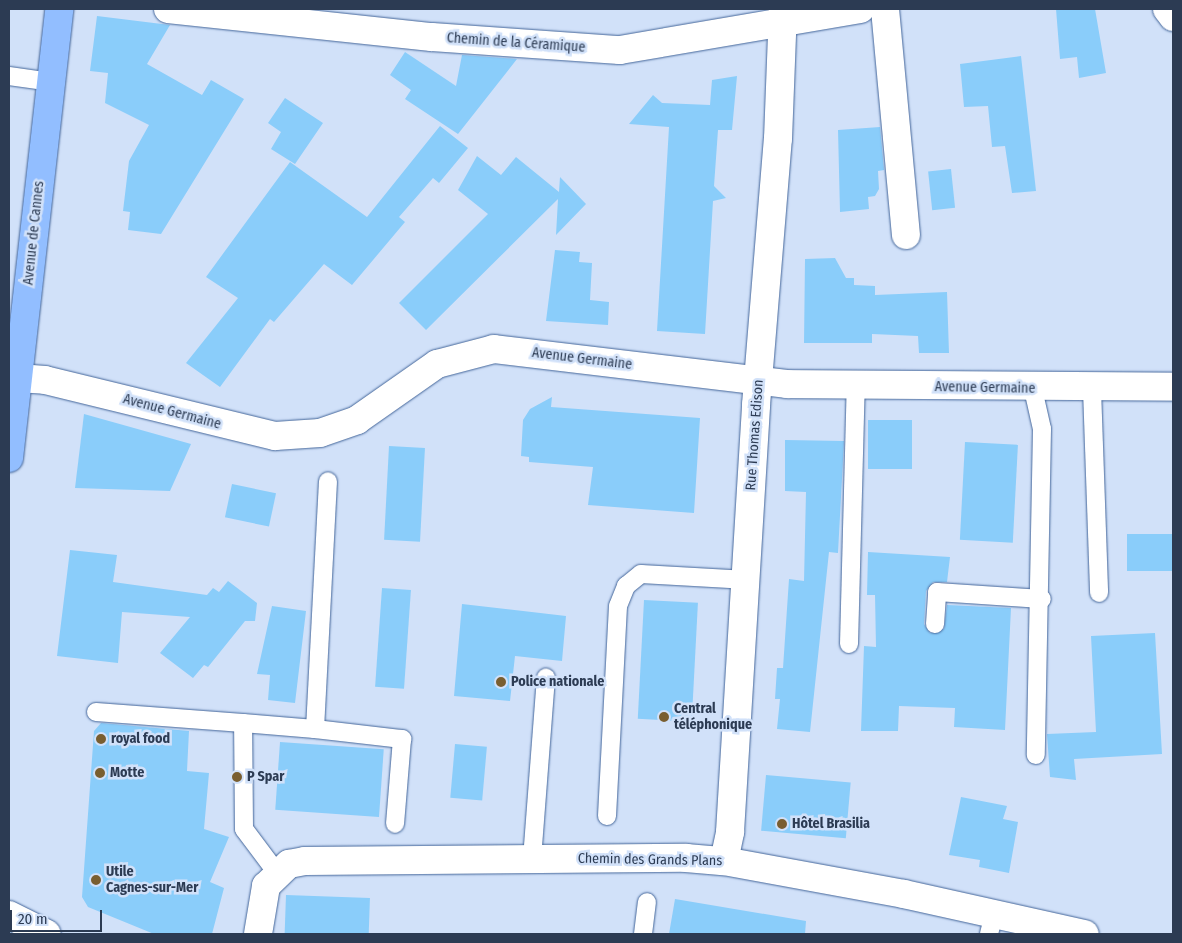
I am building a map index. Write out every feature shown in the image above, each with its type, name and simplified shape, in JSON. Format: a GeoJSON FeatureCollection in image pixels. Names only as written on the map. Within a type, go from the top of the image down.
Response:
{"type":"FeatureCollection","features":[{"type":"Feature","properties":{"kind":"main road","name":"Avenue de Cannes"},"geometry":{"type":"LineString","coordinates":[[9,458],[59,9]]}},
{"type":"Feature","properties":{"kind":"street","name":"Chemin de la Céramique"},"geometry":{"type":"LineString","coordinates":[[168,9],[432,37],[620,50],[783,17],[861,9]]}},
{"type":"Feature","properties":{"kind":"street"},"geometry":{"type":"LineString","coordinates":[[885,9],[906,235]]}},
{"type":"Feature","properties":{"kind":"street"},"geometry":{"type":"LineString","coordinates":[[1167,9],[1173,17]]}},
{"type":"Feature","properties":{"kind":"street","name":"Rue Thomas Edison"},"geometry":{"type":"LineString","coordinates":[[724,861],[748,580],[783,17]]}},
{"type":"Feature","properties":{"kind":"street","name":"Avenue Germaine"},"geometry":{"type":"LineString","coordinates":[[18,378],[45,380],[275,436],[320,433],[358,420],[437,364],[494,349],[759,380],[1032,389],[1173,387]]}},
{"type":"Feature","properties":{"kind":"street","name":"Chemin des Grands Plans"},"geometry":{"type":"LineString","coordinates":[[277,873],[305,861],[532,859],[724,861],[991,924],[1084,934]]}},
{"type":"Feature","properties":{"kind":"street"},"geometry":{"type":"LineString","coordinates":[[258,934],[261,902],[277,873]]}},
{"type":"Feature","properties":{"kind":"street"},"geometry":{"type":"LineString","coordinates":[[9,915],[46,934]]}},
{"type":"Feature","properties":{"kind":"lane"},"geometry":{"type":"LineString","coordinates":[[9,76],[51,82]]}},
{"type":"Feature","properties":{"kind":"lane"},"geometry":{"type":"LineString","coordinates":[[849,644],[856,384]]}},
{"type":"Feature","properties":{"kind":"lane"},"geometry":{"type":"LineString","coordinates":[[1032,389],[1042,429],[1042,599],[1036,755]]}},
{"type":"Feature","properties":{"kind":"lane"},"geometry":{"type":"LineString","coordinates":[[1092,389],[1099,593]]}},
{"type":"Feature","properties":{"kind":"lane"},"geometry":{"type":"LineString","coordinates":[[315,729],[328,481]]}},
{"type":"Feature","properties":{"kind":"lane"},"geometry":{"type":"LineString","coordinates":[[607,816],[618,606],[626,586],[641,574],[748,580]]}},
{"type":"Feature","properties":{"kind":"lane"},"geometry":{"type":"LineString","coordinates":[[935,624],[937,592],[1042,599]]}},
{"type":"Feature","properties":{"kind":"lane"},"geometry":{"type":"LineString","coordinates":[[532,859],[546,678]]}},
{"type":"Feature","properties":{"kind":"lane"},"geometry":{"type":"LineString","coordinates":[[96,712],[315,729],[402,739],[395,824]]}},
{"type":"Feature","properties":{"kind":"lane"},"geometry":{"type":"LineString","coordinates":[[243,723],[244,829],[277,873]]}},
{"type":"Feature","properties":{"kind":"lane"},"geometry":{"type":"LineString","coordinates":[[644,934],[647,902]]}},
{"type":"Feature","properties":{"kind":"building"},"geometry":{"type":"Polygon","coordinates":[[[1056,9],[1095,9],[1106,73],[1079,78],[1077,57],[1060,59],[1056,9]]]}},
{"type":"Feature","properties":{"kind":"building"},"geometry":{"type":"Polygon","coordinates":[[[97,16],[170,25],[147,64],[202,95],[211,80],[244,99],[161,234],[128,230],[130,212],[123,211],[129,161],[149,125],[105,103],[108,73],[90,71],[97,16]]]}},
{"type":"Feature","properties":{"kind":"building"},"geometry":{"type":"Polygon","coordinates":[[[405,52],[456,86],[462,55],[517,59],[458,134],[405,99],[411,90],[390,75],[405,52]]]}},
{"type":"Feature","properties":{"kind":"building"},"geometry":{"type":"Polygon","coordinates":[[[1021,56],[1036,191],[1012,193],[1005,146],[992,147],[988,106],[964,107],[960,64],[1021,56]]]}},
{"type":"Feature","properties":{"kind":"building"},"geometry":{"type":"Polygon","coordinates":[[[737,76],[732,130],[718,130],[714,186],[726,198],[713,201],[705,334],[657,331],[669,127],[629,124],[653,95],[662,103],[710,105],[712,80],[737,76]]]}},
{"type":"Feature","properties":{"kind":"building"},"geometry":{"type":"Polygon","coordinates":[[[285,98],[323,123],[295,164],[271,149],[281,132],[268,123],[285,98]]]}},
{"type":"Feature","properties":{"kind":"building"},"geometry":{"type":"Polygon","coordinates":[[[440,126],[468,148],[439,183],[433,178],[399,217],[405,222],[352,285],[324,264],[274,322],[270,319],[220,387],[186,363],[238,298],[206,277],[290,162],[367,217],[440,126]]]}},
{"type":"Feature","properties":{"kind":"building"},"geometry":{"type":"Polygon","coordinates":[[[880,127],[884,170],[878,171],[879,189],[875,196],[868,197],[869,209],[840,212],[838,130],[880,127]]]}},
{"type":"Feature","properties":{"kind":"building"},"geometry":{"type":"Polygon","coordinates":[[[477,156],[501,175],[516,157],[559,192],[560,177],[586,204],[556,235],[558,199],[426,330],[399,303],[488,214],[458,190],[477,156]]]}},
{"type":"Feature","properties":{"kind":"building"},"geometry":{"type":"Polygon","coordinates":[[[951,169],[955,208],[932,210],[928,171],[951,169]]]}},
{"type":"Feature","properties":{"kind":"building"},"geometry":{"type":"Polygon","coordinates":[[[555,250],[580,252],[579,262],[592,263],[590,300],[609,302],[608,325],[546,321],[555,250]]]}},
{"type":"Feature","properties":{"kind":"building"},"geometry":{"type":"Polygon","coordinates":[[[835,258],[846,278],[854,278],[854,285],[875,286],[875,295],[947,292],[949,353],[919,353],[918,336],[872,334],[872,343],[804,343],[805,259],[835,258]]]}},
{"type":"Feature","properties":{"kind":"building"},"geometry":{"type":"Polygon","coordinates":[[[552,397],[551,407],[700,418],[694,513],[588,505],[593,467],[529,462],[529,457],[521,456],[523,420],[530,409],[552,397]]]}},
{"type":"Feature","properties":{"kind":"building"},"geometry":{"type":"Polygon","coordinates":[[[84,414],[191,444],[170,491],[75,488],[84,414]]]}},
{"type":"Feature","properties":{"kind":"building"},"geometry":{"type":"Polygon","coordinates":[[[868,420],[912,420],[912,469],[868,469],[868,420]]]}},
{"type":"Feature","properties":{"kind":"building"},"geometry":{"type":"Polygon","coordinates":[[[785,440],[844,441],[838,553],[829,552],[810,732],[777,729],[780,699],[775,699],[777,668],[783,668],[789,579],[804,581],[806,492],[785,491],[785,440]]]}},
{"type":"Feature","properties":{"kind":"building"},"geometry":{"type":"Polygon","coordinates":[[[965,442],[1018,445],[1013,543],[960,540],[965,442]]]}},
{"type":"Feature","properties":{"kind":"building"},"geometry":{"type":"Polygon","coordinates":[[[389,446],[425,448],[420,542],[384,540],[389,446]]]}},
{"type":"Feature","properties":{"kind":"building"},"geometry":{"type":"Polygon","coordinates":[[[232,484],[276,493],[269,527],[225,517],[232,484]]]}},
{"type":"Feature","properties":{"kind":"building"},"geometry":{"type":"Polygon","coordinates":[[[1127,534],[1173,534],[1173,571],[1127,571],[1127,534]]]}},
{"type":"Feature","properties":{"kind":"building"},"geometry":{"type":"Polygon","coordinates":[[[70,550],[117,555],[113,582],[207,595],[213,588],[219,592],[228,581],[257,603],[255,621],[245,621],[208,667],[204,665],[193,678],[160,653],[190,617],[122,612],[118,663],[57,656],[70,550]]]}},
{"type":"Feature","properties":{"kind":"building"},"geometry":{"type":"Polygon","coordinates":[[[868,552],[950,557],[947,582],[933,582],[926,591],[924,624],[930,633],[944,629],[947,605],[1011,608],[1005,730],[954,727],[955,708],[899,706],[898,731],[861,731],[864,646],[876,647],[875,595],[867,595],[868,552]]]}},
{"type":"Feature","properties":{"kind":"building"},"geometry":{"type":"Polygon","coordinates":[[[382,588],[411,590],[404,689],[375,687],[382,588]]]}},
{"type":"Feature","properties":{"kind":"building","name":"Central téléphonique"},"geometry":{"type":"Polygon","coordinates":[[[644,600],[698,603],[692,722],[638,719],[644,600]]]}},
{"type":"Feature","properties":{"kind":"building"},"geometry":{"type":"Polygon","coordinates":[[[462,604],[566,616],[562,661],[515,656],[510,701],[454,696],[462,604]]]}},
{"type":"Feature","properties":{"kind":"building"},"geometry":{"type":"Polygon","coordinates":[[[272,606],[306,611],[295,703],[268,700],[270,675],[257,674],[272,606]]]}},
{"type":"Feature","properties":{"kind":"building"},"geometry":{"type":"Polygon","coordinates":[[[1155,633],[1162,754],[1074,759],[1076,780],[1050,777],[1047,734],[1096,732],[1091,636],[1155,633]]]}},
{"type":"Feature","properties":{"kind":"building"},"geometry":{"type":"Polygon","coordinates":[[[101,723],[189,731],[187,771],[209,773],[204,829],[229,837],[210,882],[224,888],[212,934],[154,934],[88,907],[82,897],[94,731],[101,723]]]}},
{"type":"Feature","properties":{"kind":"building"},"geometry":{"type":"Polygon","coordinates":[[[280,742],[384,749],[379,817],[275,810],[280,742]]]}},
{"type":"Feature","properties":{"kind":"building"},"geometry":{"type":"Polygon","coordinates":[[[455,744],[487,747],[482,801],[450,798],[455,744]]]}},
{"type":"Feature","properties":{"kind":"building"},"geometry":{"type":"Polygon","coordinates":[[[766,775],[851,782],[846,838],[761,831],[766,775]]]}},
{"type":"Feature","properties":{"kind":"building"},"geometry":{"type":"Polygon","coordinates":[[[961,797],[1007,806],[1003,819],[1018,822],[1009,873],[979,867],[980,860],[949,855],[961,797]]]}},
{"type":"Feature","properties":{"kind":"building"},"geometry":{"type":"Polygon","coordinates":[[[286,895],[370,898],[369,934],[285,934],[286,895]]]}},
{"type":"Feature","properties":{"kind":"building"},"geometry":{"type":"Polygon","coordinates":[[[675,899],[806,921],[805,934],[669,934],[675,899]]]}},
{"type":"Feature","properties":{"kind":"place","name":"Police nationale"},"geometry":{"type":"Point","coordinates":[501,682]}},
{"type":"Feature","properties":{"kind":"place","name":"Central téléphonique"},"geometry":{"type":"Point","coordinates":[664,717]}},
{"type":"Feature","properties":{"kind":"place","name":"royal food"},"geometry":{"type":"Point","coordinates":[101,739]}},
{"type":"Feature","properties":{"kind":"place","name":"Motte"},"geometry":{"type":"Point","coordinates":[100,773]}},
{"type":"Feature","properties":{"kind":"place","name":"P Spar"},"geometry":{"type":"Point","coordinates":[237,777]}},
{"type":"Feature","properties":{"kind":"place","name":"Hôtel Brasilia"},"geometry":{"type":"Point","coordinates":[782,824]}},
{"type":"Feature","properties":{"kind":"place","name":"Utile Cagnes-sur-Mer"},"geometry":{"type":"Point","coordinates":[96,880]}}]}
